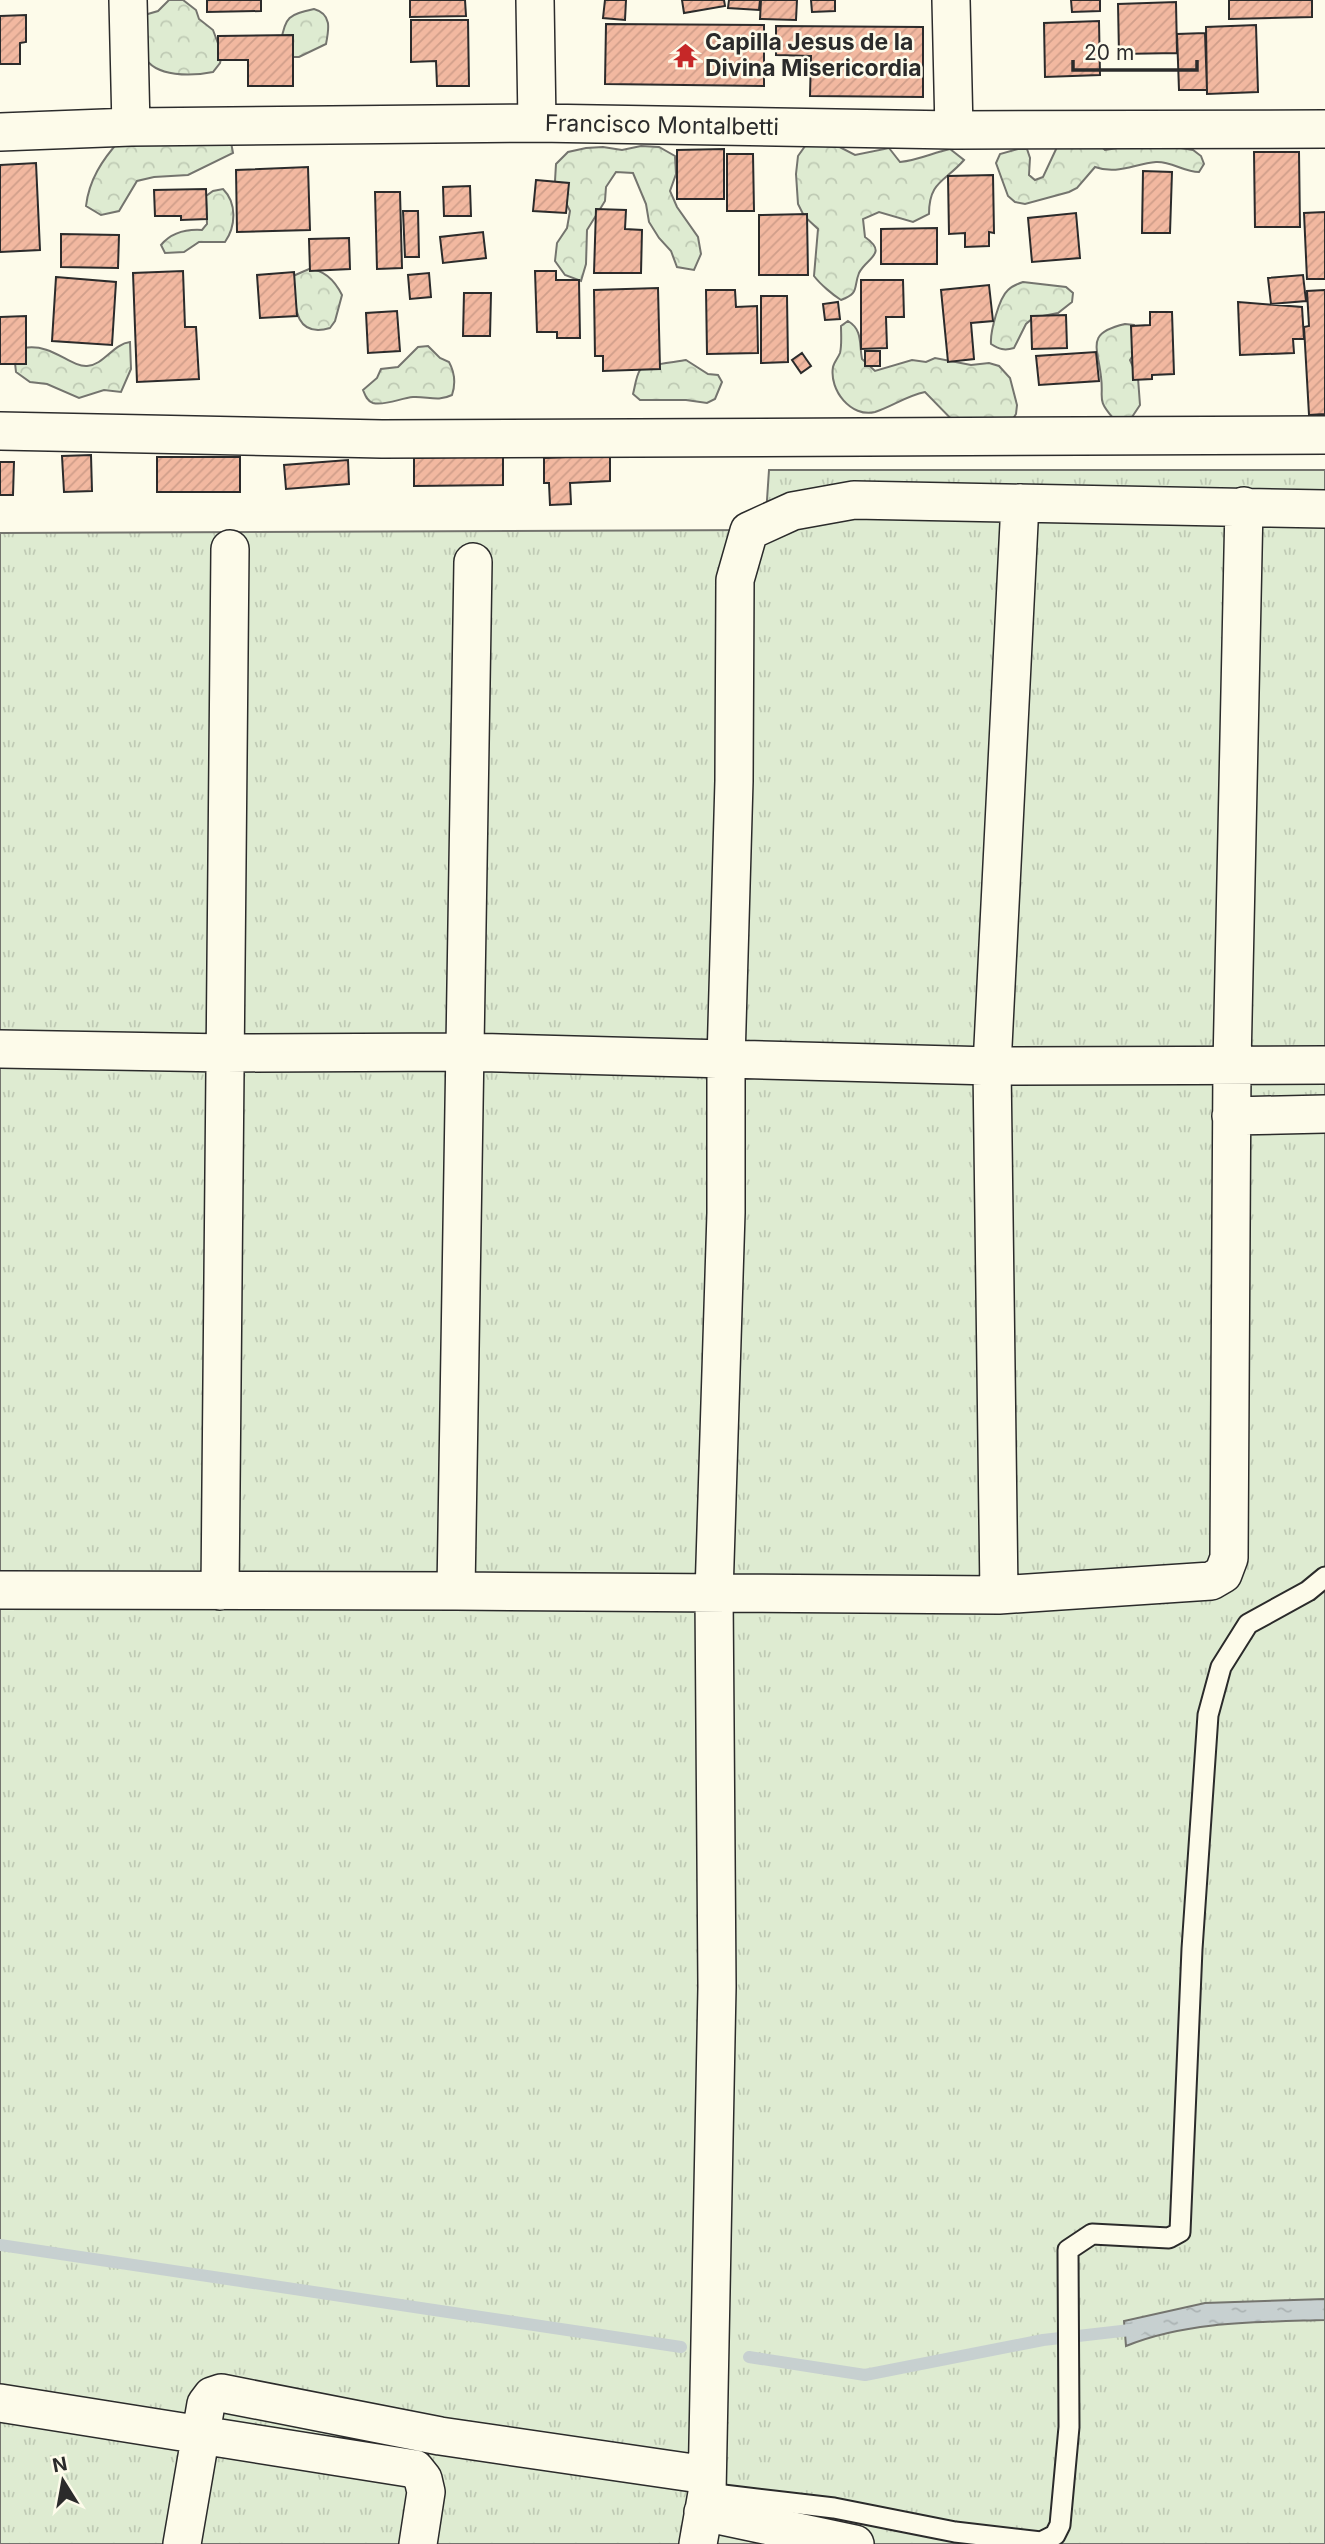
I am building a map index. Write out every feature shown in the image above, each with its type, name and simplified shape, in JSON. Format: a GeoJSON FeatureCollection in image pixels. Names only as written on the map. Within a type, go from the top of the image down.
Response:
{"type":"FeatureCollection","features":[{"type":"Feature","properties":{"kind":"street"},"geometry":{"type":"LineString","coordinates":[[128,0],[131,127]]}},
{"type":"Feature","properties":{"kind":"street"},"geometry":{"type":"LineString","coordinates":[[535,0],[537,123]]}},
{"type":"Feature","properties":{"kind":"street"},"geometry":{"type":"LineString","coordinates":[[951,0],[954,130]]}},
{"type":"Feature","properties":{"kind":"street","name":"Francisco Montalbetti"},"geometry":{"type":"LineString","coordinates":[[0,132],[131,127],[537,123],[954,130],[1325,129]]}},
{"type":"Feature","properties":{"kind":"street"},"geometry":{"type":"LineString","coordinates":[[0,431],[382,439],[1325,435]]}},
{"type":"Feature","properties":{"kind":"street"},"geometry":{"type":"LineString","coordinates":[[704,2506],[717,1987],[714,1594],[726,1213],[726,1060],[734,781],[735,580],[749,531],[793,511],[855,500],[1325,509]]}},
{"type":"Feature","properties":{"kind":"street"},"geometry":{"type":"LineString","coordinates":[[999,1595],[992,1066],[1020,503]]}},
{"type":"Feature","properties":{"kind":"street"},"geometry":{"type":"LineString","coordinates":[[0,1590],[999,1595],[1211,1581],[1223,1574],[1229,1558],[1231,1116],[1244,506]]}},
{"type":"Feature","properties":{"kind":"street"},"geometry":{"type":"LineString","coordinates":[[220,1591],[230,549]]}},
{"type":"Feature","properties":{"kind":"street"},"geometry":{"type":"LineString","coordinates":[[456,1591],[473,562]]}},
{"type":"Feature","properties":{"kind":"street"},"geometry":{"type":"LineString","coordinates":[[0,1049],[226,1053],[465,1052],[992,1066],[1325,1065]]}},
{"type":"Feature","properties":{"kind":"street"},"geometry":{"type":"LineString","coordinates":[[1231,1116],[1325,1114]]}},
{"type":"Feature","properties":{"kind":"street"},"geometry":{"type":"LineString","coordinates":[[182,2544],[206,2404],[212,2396],[221,2393],[440,2436],[855,2544]]}},
{"type":"Feature","properties":{"kind":"street"},"geometry":{"type":"LineString","coordinates":[[0,2403],[200,2437],[415,2469],[423,2479],[426,2492],[418,2544]]}},
{"type":"Feature","properties":{"kind":"lane"},"geometry":{"type":"LineString","coordinates":[[704,2506],[834,2508],[955,2532],[1041,2542],[1055,2535],[1060,2525],[1069,2427],[1066,2280],[1068,2250],[1092,2234],[1169,2238],[1180,2232],[1192,1949],[1208,1715],[1221,1667],[1248,1624],[1308,1591],[1325,1577]]}},
{"type":"Feature","properties":{"kind":"green space"},"geometry":{"type":"Polygon","coordinates":[[[169,0],[183,0],[196,10],[199,19],[213,30],[222,54],[220,63],[213,72],[165,72],[149,63],[144,56],[141,16],[158,11],[169,0]]]}},
{"type":"Feature","properties":{"kind":"green space"},"geometry":{"type":"Polygon","coordinates":[[[314,9],[324,14],[328,23],[326,44],[299,57],[290,57],[281,42],[284,27],[294,15],[314,9]]]}},
{"type":"Feature","properties":{"kind":"green space"},"geometry":{"type":"Polygon","coordinates":[[[230,137],[233,153],[188,175],[137,181],[119,211],[101,215],[86,206],[97,171],[120,140],[230,137]]]}},
{"type":"Feature","properties":{"kind":"green space"},"geometry":{"type":"Polygon","coordinates":[[[824,139],[855,155],[889,148],[900,162],[950,149],[964,160],[935,188],[929,214],[913,222],[879,212],[863,219],[865,237],[875,248],[874,256],[859,273],[855,290],[841,300],[814,276],[818,229],[804,216],[798,204],[798,156],[808,142],[824,139]]]}},
{"type":"Feature","properties":{"kind":"green space"},"geometry":{"type":"Polygon","coordinates":[[[1093,139],[1105,150],[1151,143],[1193,150],[1201,156],[1204,164],[1199,172],[1162,162],[1111,170],[1095,167],[1077,188],[1069,192],[1025,204],[1015,202],[1008,196],[996,163],[1000,154],[1027,149],[1030,158],[1029,175],[1035,180],[1043,177],[1058,145],[1093,139]]]}},
{"type":"Feature","properties":{"kind":"green space"},"geometry":{"type":"Polygon","coordinates":[[[641,146],[659,147],[675,156],[676,174],[670,191],[677,207],[698,237],[701,254],[694,270],[677,267],[671,251],[649,222],[646,204],[633,173],[616,172],[606,187],[605,201],[587,230],[586,264],[581,281],[565,275],[555,261],[557,243],[567,228],[570,211],[555,181],[556,164],[568,152],[586,148],[622,150],[641,146]]]}},
{"type":"Feature","properties":{"kind":"green space"},"geometry":{"type":"Polygon","coordinates":[[[223,189],[233,208],[233,222],[225,242],[199,242],[184,252],[165,253],[161,245],[169,237],[185,231],[202,230],[207,224],[206,196],[223,189]]]}},
{"type":"Feature","properties":{"kind":"green space"},"geometry":{"type":"Polygon","coordinates":[[[309,269],[329,277],[342,295],[335,321],[330,328],[308,328],[298,316],[293,276],[309,269]]]}},
{"type":"Feature","properties":{"kind":"green space"},"geometry":{"type":"Polygon","coordinates":[[[1023,282],[1066,287],[1073,293],[1072,302],[1058,313],[1033,318],[1026,324],[1014,348],[999,348],[991,344],[998,307],[1008,290],[1023,282]]]}},
{"type":"Feature","properties":{"kind":"green space"},"geometry":{"type":"Polygon","coordinates":[[[848,321],[860,338],[862,359],[875,371],[912,360],[926,362],[935,358],[971,365],[989,363],[999,366],[1010,378],[1017,405],[1016,414],[1011,422],[960,428],[925,392],[875,412],[858,411],[838,393],[833,376],[834,365],[841,350],[841,326],[848,321]]]}},
{"type":"Feature","properties":{"kind":"green space"},"geometry":{"type":"Polygon","coordinates":[[[1125,324],[1134,325],[1142,341],[1130,360],[1138,378],[1140,405],[1130,420],[1113,418],[1104,406],[1097,349],[1099,337],[1104,332],[1125,324]]]}},
{"type":"Feature","properties":{"kind":"green space"},"geometry":{"type":"Polygon","coordinates":[[[130,342],[131,369],[121,392],[104,390],[79,398],[47,384],[30,382],[16,372],[15,363],[24,348],[43,349],[87,366],[130,342]]]}},
{"type":"Feature","properties":{"kind":"green space"},"geometry":{"type":"Polygon","coordinates":[[[428,346],[451,366],[454,374],[452,395],[437,398],[413,397],[383,403],[373,403],[368,399],[363,390],[377,378],[381,369],[398,367],[418,347],[428,346]]]}},
{"type":"Feature","properties":{"kind":"green space"},"geometry":{"type":"Polygon","coordinates":[[[686,360],[708,374],[718,375],[722,382],[715,399],[707,403],[640,400],[633,394],[642,368],[686,360]]]}},
{"type":"Feature","properties":{"kind":"green space"},"geometry":{"type":"Polygon","coordinates":[[[769,470],[1325,470],[1325,2544],[0,2544],[0,533],[765,530],[769,470]]]}},
{"type":"Feature","properties":{"kind":"water"},"geometry":{"type":"Polygon","coordinates":[[[1325,2299],[1325,2320],[1198,2327],[1126,2346],[1124,2321],[1205,2303],[1325,2299]]]}},
{"type":"Feature","properties":{"kind":"building"},"geometry":{"type":"Polygon","coordinates":[[[207,0],[261,0],[261,11],[207,12],[207,0]]]}},
{"type":"Feature","properties":{"kind":"building"},"geometry":{"type":"Polygon","coordinates":[[[410,0],[465,0],[466,16],[410,17],[410,0]]]}},
{"type":"Feature","properties":{"kind":"building"},"geometry":{"type":"Polygon","coordinates":[[[605,0],[626,0],[625,20],[603,18],[605,0]]]}},
{"type":"Feature","properties":{"kind":"building"},"geometry":{"type":"Polygon","coordinates":[[[682,0],[724,0],[725,6],[684,13],[682,0]]]}},
{"type":"Feature","properties":{"kind":"building"},"geometry":{"type":"Polygon","coordinates":[[[729,0],[760,0],[759,10],[728,8],[729,0]]]}},
{"type":"Feature","properties":{"kind":"building"},"geometry":{"type":"Polygon","coordinates":[[[761,0],[797,0],[796,20],[760,19],[761,0]]]}},
{"type":"Feature","properties":{"kind":"building"},"geometry":{"type":"Polygon","coordinates":[[[811,0],[835,0],[835,11],[812,12],[811,0]]]}},
{"type":"Feature","properties":{"kind":"building"},"geometry":{"type":"Polygon","coordinates":[[[1071,0],[1100,0],[1100,11],[1072,12],[1071,0]]]}},
{"type":"Feature","properties":{"kind":"building"},"geometry":{"type":"Polygon","coordinates":[[[1229,0],[1312,0],[1312,17],[1229,19],[1229,0]]]}},
{"type":"Feature","properties":{"kind":"building"},"geometry":{"type":"Polygon","coordinates":[[[1176,2],[1177,53],[1119,54],[1118,4],[1176,2]]]}},
{"type":"Feature","properties":{"kind":"building"},"geometry":{"type":"Polygon","coordinates":[[[26,15],[26,42],[20,43],[20,64],[0,64],[0,16],[26,15]]]}},
{"type":"Feature","properties":{"kind":"building"},"geometry":{"type":"Polygon","coordinates":[[[411,20],[468,20],[469,86],[437,86],[436,61],[411,62],[411,20]]]}},
{"type":"Feature","properties":{"kind":"building"},"geometry":{"type":"Polygon","coordinates":[[[1099,21],[1100,75],[1045,77],[1044,23],[1099,21]]]}},
{"type":"Feature","properties":{"kind":"building","name":"Capilla Jesus de la Divina Misericordia"},"geometry":{"type":"Polygon","coordinates":[[[606,24],[764,25],[764,86],[605,84],[606,24]]]}},
{"type":"Feature","properties":{"kind":"building"},"geometry":{"type":"Polygon","coordinates":[[[1256,25],[1258,92],[1207,94],[1206,27],[1256,25]]]}},
{"type":"Feature","properties":{"kind":"building"},"geometry":{"type":"Polygon","coordinates":[[[776,26],[923,27],[923,97],[810,96],[811,56],[776,55],[776,26]]]}},
{"type":"Feature","properties":{"kind":"building"},"geometry":{"type":"Polygon","coordinates":[[[1205,33],[1207,90],[1179,90],[1177,34],[1205,33]]]}},
{"type":"Feature","properties":{"kind":"building"},"geometry":{"type":"Polygon","coordinates":[[[293,35],[293,86],[248,86],[248,60],[218,60],[218,36],[293,35]]]}},
{"type":"Feature","properties":{"kind":"building"},"geometry":{"type":"Polygon","coordinates":[[[724,149],[724,199],[677,199],[677,150],[724,149]]]}},
{"type":"Feature","properties":{"kind":"building"},"geometry":{"type":"Polygon","coordinates":[[[1254,152],[1299,152],[1300,227],[1255,227],[1254,152]]]}},
{"type":"Feature","properties":{"kind":"building"},"geometry":{"type":"Polygon","coordinates":[[[727,154],[753,154],[754,211],[727,211],[727,154]]]}},
{"type":"Feature","properties":{"kind":"building"},"geometry":{"type":"Polygon","coordinates":[[[36,163],[40,250],[0,252],[0,165],[36,163]]]}},
{"type":"Feature","properties":{"kind":"building"},"geometry":{"type":"Polygon","coordinates":[[[308,167],[310,230],[237,232],[236,170],[308,167]]]}},
{"type":"Feature","properties":{"kind":"building"},"geometry":{"type":"Polygon","coordinates":[[[1143,171],[1172,172],[1170,233],[1142,233],[1143,171]]]}},
{"type":"Feature","properties":{"kind":"building"},"geometry":{"type":"Polygon","coordinates":[[[993,175],[994,233],[989,232],[989,246],[965,247],[965,233],[949,234],[948,176],[993,175]]]}},
{"type":"Feature","properties":{"kind":"building"},"geometry":{"type":"Polygon","coordinates":[[[536,180],[569,183],[566,213],[533,211],[536,180]]]}},
{"type":"Feature","properties":{"kind":"building"},"geometry":{"type":"Polygon","coordinates":[[[470,186],[471,216],[444,216],[443,187],[470,186]]]}},
{"type":"Feature","properties":{"kind":"building"},"geometry":{"type":"Polygon","coordinates":[[[206,189],[207,219],[181,220],[181,216],[155,216],[154,190],[206,189]]]}},
{"type":"Feature","properties":{"kind":"building"},"geometry":{"type":"Polygon","coordinates":[[[375,192],[400,192],[402,268],[377,269],[375,192]]]}},
{"type":"Feature","properties":{"kind":"building"},"geometry":{"type":"Polygon","coordinates":[[[596,209],[626,210],[625,229],[642,230],[641,273],[594,273],[596,209]]]}},
{"type":"Feature","properties":{"kind":"building"},"geometry":{"type":"Polygon","coordinates":[[[403,211],[418,211],[419,257],[405,257],[403,211]]]}},
{"type":"Feature","properties":{"kind":"building"},"geometry":{"type":"Polygon","coordinates":[[[1325,212],[1325,279],[1307,279],[1304,213],[1325,212]]]}},
{"type":"Feature","properties":{"kind":"building"},"geometry":{"type":"Polygon","coordinates":[[[1076,213],[1080,258],[1032,262],[1028,218],[1076,213]]]}},
{"type":"Feature","properties":{"kind":"building"},"geometry":{"type":"Polygon","coordinates":[[[807,214],[808,275],[759,275],[759,215],[807,214]]]}},
{"type":"Feature","properties":{"kind":"building"},"geometry":{"type":"Polygon","coordinates":[[[937,228],[937,264],[881,264],[881,229],[937,228]]]}},
{"type":"Feature","properties":{"kind":"building"},"geometry":{"type":"Polygon","coordinates":[[[483,232],[486,258],[443,263],[440,237],[483,232]]]}},
{"type":"Feature","properties":{"kind":"building"},"geometry":{"type":"Polygon","coordinates":[[[61,234],[119,235],[118,268],[61,267],[61,234]]]}},
{"type":"Feature","properties":{"kind":"building"},"geometry":{"type":"Polygon","coordinates":[[[349,238],[350,269],[310,271],[309,239],[349,238]]]}},
{"type":"Feature","properties":{"kind":"building"},"geometry":{"type":"Polygon","coordinates":[[[183,271],[185,327],[196,327],[199,379],[137,382],[133,273],[183,271]]]}},
{"type":"Feature","properties":{"kind":"building"},"geometry":{"type":"Polygon","coordinates":[[[535,271],[556,271],[556,280],[579,280],[580,338],[557,338],[557,332],[537,332],[535,271]]]}},
{"type":"Feature","properties":{"kind":"building"},"geometry":{"type":"Polygon","coordinates":[[[294,272],[297,316],[260,318],[257,275],[294,272]]]}},
{"type":"Feature","properties":{"kind":"building"},"geometry":{"type":"Polygon","coordinates":[[[429,273],[431,297],[410,299],[408,275],[429,273]]]}},
{"type":"Feature","properties":{"kind":"building"},"geometry":{"type":"Polygon","coordinates":[[[1303,275],[1306,301],[1271,304],[1268,278],[1303,275]]]}},
{"type":"Feature","properties":{"kind":"building"},"geometry":{"type":"Polygon","coordinates":[[[56,277],[116,282],[112,345],[52,341],[56,277]]]}},
{"type":"Feature","properties":{"kind":"building"},"geometry":{"type":"Polygon","coordinates":[[[861,280],[903,280],[904,317],[886,317],[887,348],[861,349],[861,280]]]}},
{"type":"Feature","properties":{"kind":"building"},"geometry":{"type":"Polygon","coordinates":[[[989,285],[993,321],[971,323],[974,359],[948,362],[941,290],[989,285]]]}},
{"type":"Feature","properties":{"kind":"building"},"geometry":{"type":"Polygon","coordinates":[[[658,288],[660,369],[603,371],[603,356],[595,356],[594,290],[658,288]]]}},
{"type":"Feature","properties":{"kind":"building"},"geometry":{"type":"Polygon","coordinates":[[[706,290],[735,290],[736,307],[757,306],[758,353],[707,354],[706,290]]]}},
{"type":"Feature","properties":{"kind":"building"},"geometry":{"type":"Polygon","coordinates":[[[1325,290],[1325,414],[1309,415],[1304,327],[1309,326],[1307,291],[1325,290]]]}},
{"type":"Feature","properties":{"kind":"building"},"geometry":{"type":"Polygon","coordinates":[[[464,293],[491,293],[490,336],[463,336],[464,293]]]}},
{"type":"Feature","properties":{"kind":"building"},"geometry":{"type":"Polygon","coordinates":[[[761,296],[787,296],[788,362],[761,363],[761,296]]]}},
{"type":"Feature","properties":{"kind":"building"},"geometry":{"type":"Polygon","coordinates":[[[838,302],[840,319],[825,320],[823,304],[838,302]]]}},
{"type":"Feature","properties":{"kind":"building"},"geometry":{"type":"Polygon","coordinates":[[[1238,302],[1302,307],[1304,339],[1293,339],[1294,353],[1240,355],[1238,302]]]}},
{"type":"Feature","properties":{"kind":"building"},"geometry":{"type":"Polygon","coordinates":[[[397,311],[400,351],[368,353],[366,313],[397,311]]]}},
{"type":"Feature","properties":{"kind":"building"},"geometry":{"type":"Polygon","coordinates":[[[1150,312],[1172,312],[1174,374],[1152,375],[1152,379],[1133,380],[1131,326],[1150,325],[1150,312]]]}},
{"type":"Feature","properties":{"kind":"building"},"geometry":{"type":"Polygon","coordinates":[[[1066,315],[1067,348],[1032,349],[1031,316],[1066,315]]]}},
{"type":"Feature","properties":{"kind":"building"},"geometry":{"type":"Polygon","coordinates":[[[26,316],[26,364],[0,364],[0,317],[26,316]]]}},
{"type":"Feature","properties":{"kind":"building"},"geometry":{"type":"Polygon","coordinates":[[[865,351],[880,351],[880,366],[865,366],[865,351]]]}},
{"type":"Feature","properties":{"kind":"building"},"geometry":{"type":"Polygon","coordinates":[[[1096,352],[1099,381],[1039,385],[1036,356],[1096,352]]]}},
{"type":"Feature","properties":{"kind":"building"},"geometry":{"type":"Polygon","coordinates":[[[802,353],[811,366],[801,373],[792,360],[802,353]]]}},
{"type":"Feature","properties":{"kind":"building"},"geometry":{"type":"Polygon","coordinates":[[[91,455],[92,491],[64,492],[62,456],[91,455]]]}},
{"type":"Feature","properties":{"kind":"building"},"geometry":{"type":"Polygon","coordinates":[[[610,455],[610,481],[570,483],[571,504],[550,505],[549,483],[544,483],[544,458],[610,455]]]}},
{"type":"Feature","properties":{"kind":"building"},"geometry":{"type":"Polygon","coordinates":[[[503,456],[503,485],[414,486],[414,458],[503,456]]]}},
{"type":"Feature","properties":{"kind":"building"},"geometry":{"type":"Polygon","coordinates":[[[157,457],[240,457],[240,492],[157,492],[157,457]]]}},
{"type":"Feature","properties":{"kind":"building"},"geometry":{"type":"Polygon","coordinates":[[[348,460],[349,484],[286,489],[284,465],[348,460]]]}},
{"type":"Feature","properties":{"kind":"building"},"geometry":{"type":"Polygon","coordinates":[[[0,462],[14,462],[13,495],[0,495],[0,462]]]}},
{"type":"Feature","properties":{"kind":"waterway"},"geometry":{"type":"LineString","coordinates":[[0,2245],[681,2347]]}},
{"type":"Feature","properties":{"kind":"waterway"},"geometry":{"type":"LineString","coordinates":[[749,2357],[865,2375],[1043,2340],[1139,2329]]}},
{"type":"Feature","properties":{"kind":"place","name":"Capilla Jesus de la Divina Misericordia"},"geometry":{"type":"Point","coordinates":[685,55]}}]}
